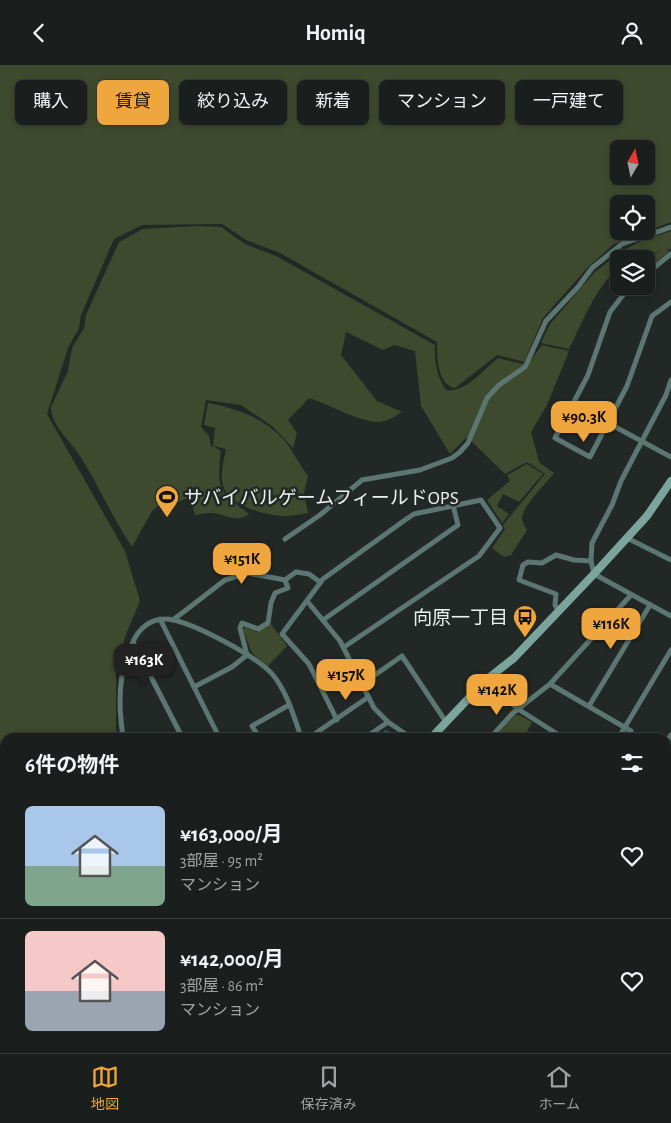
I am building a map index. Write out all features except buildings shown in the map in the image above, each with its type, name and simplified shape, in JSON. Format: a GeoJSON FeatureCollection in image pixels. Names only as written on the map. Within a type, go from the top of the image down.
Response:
{"type":"FeatureCollection","features":[{"type":"Feature","properties":{"kind":"street"},"geometry":{"type":"LineString","coordinates":[[285,539],[320,515],[362,480],[420,470],[452,458],[460,452],[468,443],[488,398],[499,385],[525,367],[546,321],[578,287],[592,267],[622,244],[671,227]]}},
{"type":"Feature","properties":{"kind":"street"},"geometry":{"type":"LineString","coordinates":[[655,267],[671,254]]}},
{"type":"Feature","properties":{"kind":"street"},"geometry":{"type":"LineString","coordinates":[[623,295],[610,312],[588,375],[555,438],[590,457],[627,386],[652,316],[671,302]]}},
{"type":"Feature","properties":{"kind":"street"},"geometry":{"type":"LineString","coordinates":[[671,380],[666,395],[592,543],[591,561],[594,574],[671,616]]}},
{"type":"Feature","properties":{"kind":"street"},"geometry":{"type":"LineString","coordinates":[[608,423],[671,457]]}},
{"type":"Feature","properties":{"kind":"street"},"geometry":{"type":"LineString","coordinates":[[436,733],[485,681],[514,658],[594,574],[653,508],[671,481]]}},
{"type":"Feature","properties":{"kind":"street"},"geometry":{"type":"LineString","coordinates":[[337,720],[310,664],[282,634],[320,582],[414,514],[481,500],[500,528],[479,556],[344,647]]}},
{"type":"Feature","properties":{"kind":"street"},"geometry":{"type":"LineString","coordinates":[[323,619],[458,525],[453,505]]}},
{"type":"Feature","properties":{"kind":"street"},"geometry":{"type":"LineString","coordinates":[[627,538],[670,558]]}},
{"type":"Feature","properties":{"kind":"street"},"geometry":{"type":"LineString","coordinates":[[558,610],[555,605],[556,594],[519,580],[523,565],[528,562],[542,563],[556,555],[574,560],[591,561]]}},
{"type":"Feature","properties":{"kind":"street"},"geometry":{"type":"LineString","coordinates":[[172,620],[225,580],[247,573],[285,580],[296,572],[309,574],[320,582]]}},
{"type":"Feature","properties":{"kind":"street"},"geometry":{"type":"LineString","coordinates":[[247,655],[240,628],[242,623],[258,629],[268,623],[271,603],[275,593],[288,588],[285,580]]}},
{"type":"Feature","properties":{"kind":"street"},"geometry":{"type":"LineString","coordinates":[[495,733],[518,709],[550,683],[632,595]]}},
{"type":"Feature","properties":{"kind":"street"},"geometry":{"type":"LineString","coordinates":[[307,601],[344,647],[367,698],[388,722],[404,733]]}},
{"type":"Feature","properties":{"kind":"street"},"geometry":{"type":"LineString","coordinates":[[589,706],[650,605]]}},
{"type":"Feature","properties":{"kind":"street"},"geometry":{"type":"LineString","coordinates":[[160,619],[217,733]]}},
{"type":"Feature","properties":{"kind":"street"},"geometry":{"type":"LineString","coordinates":[[123,733],[121,674],[124,660],[137,631],[146,624],[160,619],[172,620],[194,627],[247,655],[273,675],[289,705],[300,733]]}},
{"type":"Feature","properties":{"kind":"street"},"geometry":{"type":"LineString","coordinates":[[133,642],[180,733]]}},
{"type":"Feature","properties":{"kind":"street"},"geometry":{"type":"LineString","coordinates":[[622,733],[671,651]]}},
{"type":"Feature","properties":{"kind":"street"},"geometry":{"type":"LineString","coordinates":[[194,687],[232,667],[247,655]]}},
{"type":"Feature","properties":{"kind":"street"},"geometry":{"type":"LineString","coordinates":[[362,684],[402,656],[446,722]]}},
{"type":"Feature","properties":{"kind":"street"},"geometry":{"type":"LineString","coordinates":[[485,681],[518,709],[556,733]]}},
{"type":"Feature","properties":{"kind":"street"},"geometry":{"type":"LineString","coordinates":[[550,683],[631,731]]}},
{"type":"Feature","properties":{"kind":"street"},"geometry":{"type":"LineString","coordinates":[[316,733],[367,698]]}},
{"type":"Feature","properties":{"kind":"street"},"geometry":{"type":"LineString","coordinates":[[257,733],[252,725],[289,705]]}},
{"type":"Feature","properties":{"kind":"street"},"geometry":{"type":"LineString","coordinates":[[372,733],[388,722]]}},
{"type":"Feature","properties":{"kind":"green space"},"geometry":{"type":"Polygon","coordinates":[[[0,65],[671,65],[671,222],[655,228],[655,195],[610,195],[610,240],[624,240],[614,244],[589,266],[543,318],[524,362],[497,355],[455,388],[449,385],[441,376],[437,342],[280,253],[246,240],[222,224],[142,225],[114,239],[81,315],[79,328],[68,348],[47,414],[125,551],[140,601],[126,634],[116,667],[116,733],[0,733],[0,65]]]}},
{"type":"Feature","properties":{"kind":"green space"},"geometry":{"type":"Polygon","coordinates":[[[198,226],[221,227],[245,244],[276,256],[435,345],[437,369],[440,380],[446,390],[460,388],[467,384],[498,358],[527,365],[542,345],[569,351],[547,405],[531,432],[539,462],[554,473],[526,508],[522,519],[527,530],[511,555],[504,557],[492,548],[505,529],[503,525],[545,474],[527,462],[505,474],[467,437],[450,454],[421,406],[415,351],[394,345],[383,350],[346,332],[341,355],[377,401],[402,412],[391,419],[377,422],[368,421],[309,398],[288,420],[297,433],[293,448],[272,426],[241,405],[206,400],[201,427],[209,436],[211,446],[221,451],[219,473],[222,488],[231,500],[249,514],[240,518],[216,513],[195,515],[190,497],[176,503],[166,498],[152,511],[132,547],[78,453],[57,426],[51,407],[68,371],[72,348],[84,328],[86,315],[119,242],[143,229],[198,226]]]}},
{"type":"Feature","properties":{"kind":"green space"},"geometry":{"type":"Polygon","coordinates":[[[671,231],[671,248],[669,250],[665,247],[655,252],[655,250],[624,250],[643,240],[655,240],[655,236],[671,231]]]}},
{"type":"Feature","properties":{"kind":"green space"},"geometry":{"type":"Polygon","coordinates":[[[665,247],[669,252],[655,263],[655,253],[665,247]]]}},
{"type":"Feature","properties":{"kind":"green space"},"geometry":{"type":"Polygon","coordinates":[[[610,260],[610,276],[596,295],[569,349],[541,343],[550,324],[594,273],[610,260]]]}},
{"type":"Feature","properties":{"kind":"green space"},"geometry":{"type":"Polygon","coordinates":[[[208,403],[247,414],[274,430],[285,441],[308,476],[304,493],[308,513],[288,516],[267,514],[238,503],[224,489],[222,480],[222,468],[226,449],[213,446],[215,428],[204,425],[208,403]]]}},
{"type":"Feature","properties":{"kind":"green space"},"geometry":{"type":"Polygon","coordinates":[[[527,464],[543,474],[519,502],[503,494],[497,506],[509,514],[502,523],[487,500],[510,481],[507,475],[527,464]]]}},
{"type":"Feature","properties":{"kind":"green space"},"geometry":{"type":"Polygon","coordinates":[[[271,624],[287,646],[268,666],[252,653],[243,630],[245,627],[257,632],[271,624]]]}},
{"type":"Feature","properties":{"kind":"green space"},"geometry":{"type":"Polygon","coordinates":[[[515,715],[532,722],[526,733],[499,733],[515,715]]]}},
{"type":"Feature","properties":{"kind":"place","name":"サバイバルゲームフィールドOPS"},"geometry":{"type":"Point","coordinates":[167,518]}},
{"type":"Feature","properties":{"kind":"place","name":"向原一丁目"},"geometry":{"type":"Point","coordinates":[525,638]}}]}
